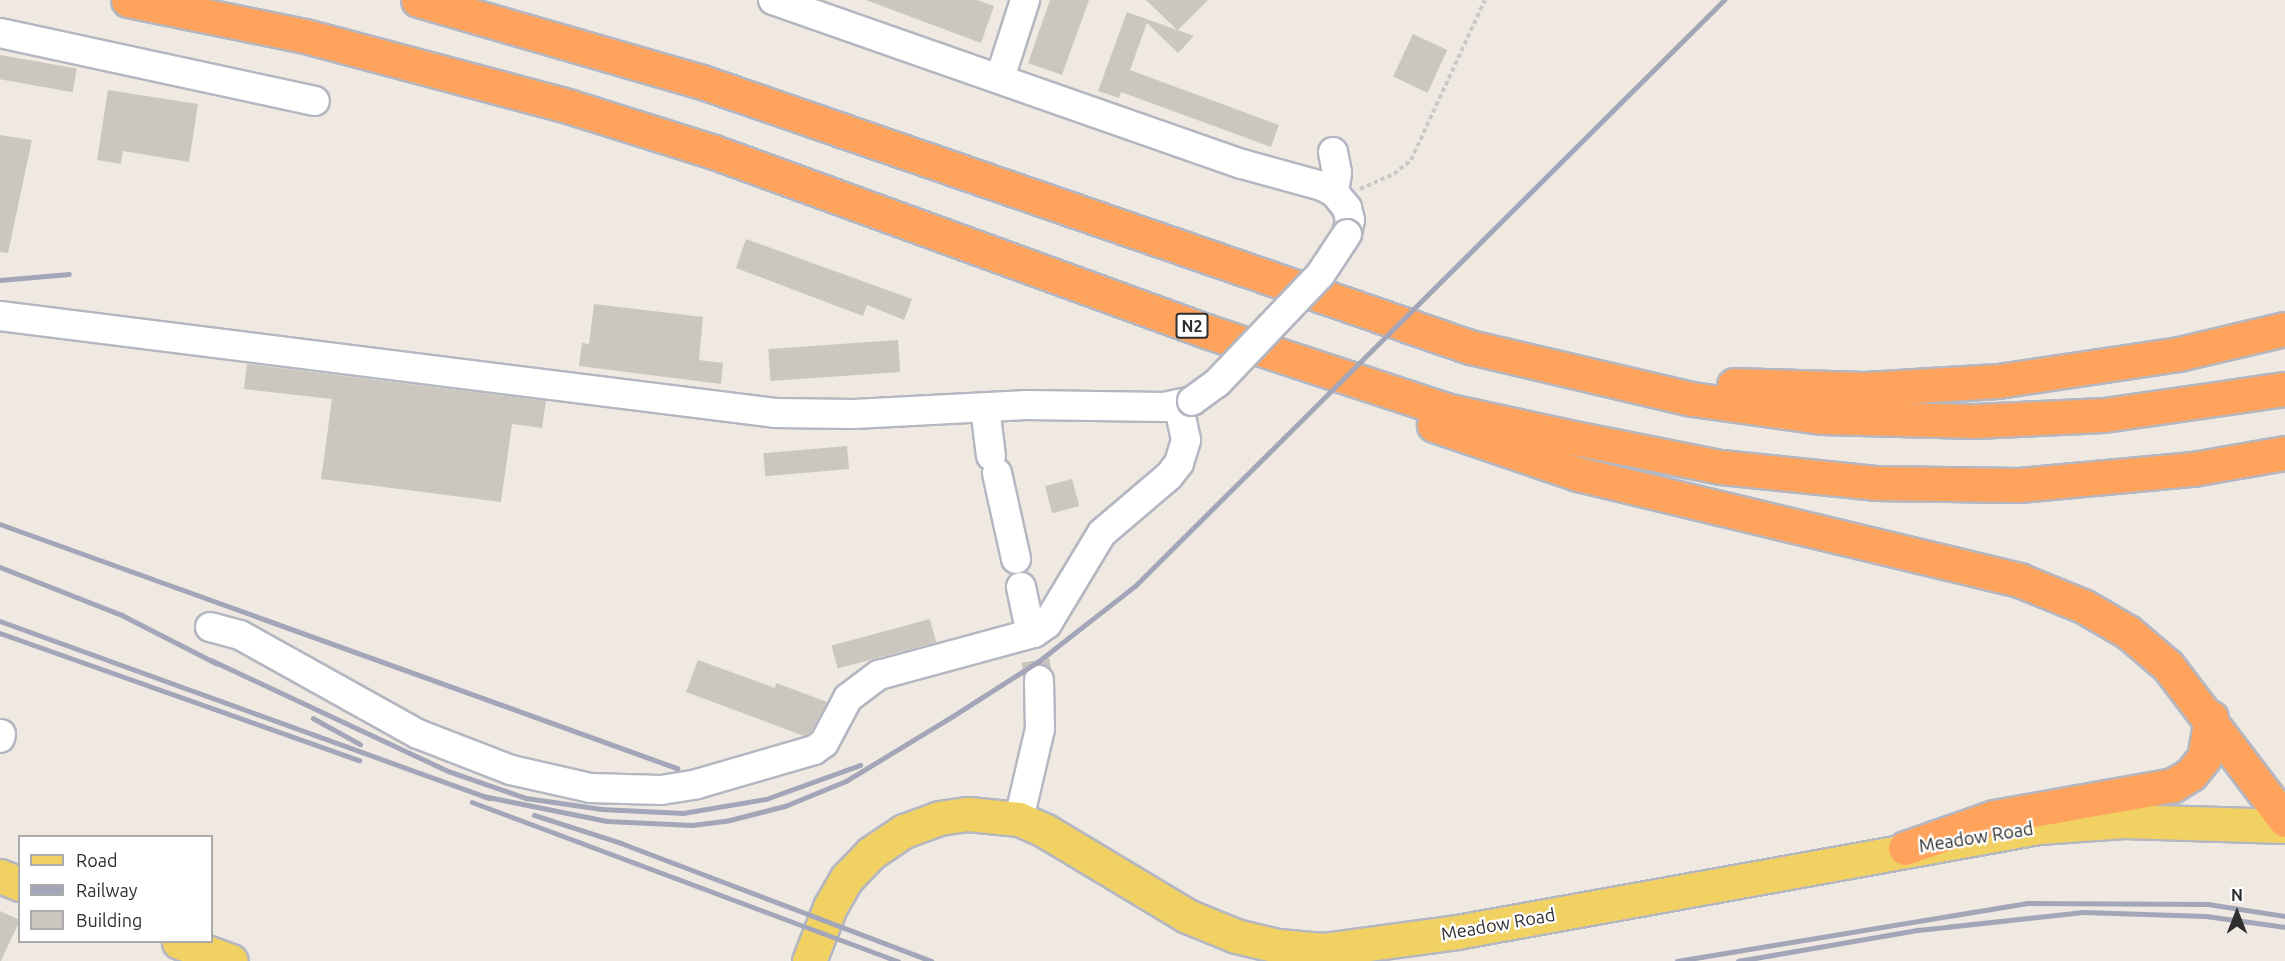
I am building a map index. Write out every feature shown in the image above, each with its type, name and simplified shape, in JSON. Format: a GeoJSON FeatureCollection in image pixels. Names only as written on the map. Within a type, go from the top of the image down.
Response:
{"type":"FeatureCollection","features":[{"type":"Feature","properties":{"kind":"highway","name":"N2"},"geometry":{"type":"LineString","coordinates":[[128,0],[305,36],[571,107],[714,152],[1206,331],[1446,410],[1721,467],[1875,483],[2019,485],[2193,469],[2285,453]]}},
{"type":"Feature","properties":{"kind":"highway"},"geometry":{"type":"LineString","coordinates":[[418,0],[702,82],[1246,268],[1470,348],[1692,399],[1821,417],[1975,421],[2104,415],[2285,388]]}},
{"type":"Feature","properties":{"kind":"highway"},"geometry":{"type":"LineString","coordinates":[[1246,268],[1478,339],[1606,368],[1757,387],[1924,387],[2062,374],[2179,354],[2285,329]]}},
{"type":"Feature","properties":{"kind":"highway"},"geometry":{"type":"LineString","coordinates":[[1206,331],[1414,418],[1578,474],[2019,580],[2085,607],[2128,632],[2168,666],[2211,718],[2285,820]]}},
{"type":"Feature","properties":{"kind":"highway"},"geometry":{"type":"LineString","coordinates":[[1905,848],[1994,817],[2174,785],[2191,774],[2204,758],[2211,718]]}},
{"type":"Feature","properties":{"kind":"main road","name":"Meadow Road"},"geometry":{"type":"LineString","coordinates":[[809,961],[836,897],[847,878],[871,853],[904,831],[939,818],[968,814],[1019,819],[1073,846],[1187,916],[1236,936],[1278,946],[1324,950],[1458,932],[1905,848],[2039,827],[2124,821],[2285,826]]}},
{"type":"Feature","properties":{"kind":"main road"},"geometry":{"type":"LineString","coordinates":[[182,943],[231,961]]}},
{"type":"Feature","properties":{"kind":"lane"},"geometry":{"type":"LineString","coordinates":[[772,0],[1338,195]]}},
{"type":"Feature","properties":{"kind":"lane"},"geometry":{"type":"LineString","coordinates":[[1000,78],[1025,0]]}},
{"type":"Feature","properties":{"kind":"lane"},"geometry":{"type":"LineString","coordinates":[[0,33],[315,101]]}},
{"type":"Feature","properties":{"kind":"lane"},"geometry":{"type":"LineString","coordinates":[[0,316],[748,411],[813,415],[985,408],[1185,404],[1217,384],[1320,275],[1347,234],[1350,220],[1338,195],[1333,152]]}},
{"type":"Feature","properties":{"kind":"lane"},"geometry":{"type":"LineString","coordinates":[[210,627],[240,634],[373,712],[469,756],[590,788],[661,790],[697,784],[814,750],[824,743],[857,688],[879,675],[1034,633],[1047,624],[1061,607],[1102,533],[1169,476],[1179,463],[1186,440],[1185,404]]}},
{"type":"Feature","properties":{"kind":"lane"},"geometry":{"type":"LineString","coordinates":[[985,408],[994,465],[1016,559]]}},
{"type":"Feature","properties":{"kind":"lane"},"geometry":{"type":"LineString","coordinates":[[1022,587],[1028,620]]}},
{"type":"Feature","properties":{"kind":"lane"},"geometry":{"type":"LineString","coordinates":[[1019,819],[1037,746],[1039,680]]}},
{"type":"Feature","properties":{"kind":"path"},"geometry":{"type":"LineString","coordinates":[[1338,195],[1394,174],[1411,160],[1485,0]]}},
{"type":"Feature","properties":{"kind":"building"},"geometry":{"type":"Polygon","coordinates":[[[866,0],[977,0],[994,6],[981,43],[866,0]]]}},
{"type":"Feature","properties":{"kind":"building"},"geometry":{"type":"Polygon","coordinates":[[[1050,0],[1089,0],[1062,75],[1028,63],[1050,0]]]}},
{"type":"Feature","properties":{"kind":"building"},"geometry":{"type":"Polygon","coordinates":[[[1146,0],[1208,0],[1178,30],[1194,36],[1178,53],[1147,23],[1130,70],[1279,125],[1271,147],[1121,92],[1119,98],[1098,91],[1127,12],[1177,30],[1146,0]]]}},
{"type":"Feature","properties":{"kind":"building"},"geometry":{"type":"Polygon","coordinates":[[[1413,34],[1447,50],[1428,93],[1393,77],[1413,34]]]}},
{"type":"Feature","properties":{"kind":"building"},"geometry":{"type":"Polygon","coordinates":[[[0,55],[77,69],[73,92],[0,79],[0,55]]]}},
{"type":"Feature","properties":{"kind":"building"},"geometry":{"type":"Polygon","coordinates":[[[108,90],[198,104],[189,162],[123,151],[121,164],[97,160],[108,90]]]}},
{"type":"Feature","properties":{"kind":"building"},"geometry":{"type":"Polygon","coordinates":[[[0,135],[32,140],[8,253],[0,252],[0,135]]]}},
{"type":"Feature","properties":{"kind":"building"},"geometry":{"type":"Polygon","coordinates":[[[746,239],[912,299],[904,320],[867,305],[863,316],[736,268],[746,239]]]}},
{"type":"Feature","properties":{"kind":"building"},"geometry":{"type":"Polygon","coordinates":[[[594,304],[703,317],[699,360],[723,363],[721,384],[579,366],[582,343],[589,344],[594,304]]]}},
{"type":"Feature","properties":{"kind":"building"},"geometry":{"type":"Polygon","coordinates":[[[898,340],[900,372],[771,381],[768,349],[898,340]]]}},
{"type":"Feature","properties":{"kind":"building"},"geometry":{"type":"Polygon","coordinates":[[[247,364],[546,401],[542,428],[512,424],[501,502],[321,479],[332,399],[244,389],[247,364]]]}},
{"type":"Feature","properties":{"kind":"building"},"geometry":{"type":"Polygon","coordinates":[[[847,446],[849,469],[765,476],[763,453],[847,446]]]}},
{"type":"Feature","properties":{"kind":"building"},"geometry":{"type":"Polygon","coordinates":[[[1072,479],[1079,506],[1052,513],[1045,486],[1072,479]]]}},
{"type":"Feature","properties":{"kind":"building"},"geometry":{"type":"Polygon","coordinates":[[[930,619],[936,642],[838,669],[831,645],[930,619]]]}},
{"type":"Feature","properties":{"kind":"building"},"geometry":{"type":"Polygon","coordinates":[[[698,660],[775,688],[776,683],[827,702],[811,732],[804,736],[686,692],[698,660]]]}},
{"type":"Feature","properties":{"kind":"building"},"geometry":{"type":"Polygon","coordinates":[[[0,911],[18,919],[18,924],[0,961],[0,911]]]}},
{"type":"Feature","properties":{"kind":"tunnel"},"geometry":{"type":"LineString","coordinates":[[1028,619],[1039,680]]}},
{"type":"Feature","properties":{"kind":"railway"},"geometry":{"type":"LineString","coordinates":[[483,796],[607,821],[692,825],[730,820],[785,806],[846,781],[1039,661],[1135,586],[1724,0]]}},
{"type":"Feature","properties":{"kind":"railway"},"geometry":{"type":"LineString","coordinates":[[0,280],[69,274]]}},
{"type":"Feature","properties":{"kind":"railway"},"geometry":{"type":"LineString","coordinates":[[0,524],[677,768]]}},
{"type":"Feature","properties":{"kind":"railway"},"geometry":{"type":"LineString","coordinates":[[0,567],[122,615],[216,663]]}},
{"type":"Feature","properties":{"kind":"railway"},"geometry":{"type":"LineString","coordinates":[[0,621],[489,798]]}},
{"type":"Feature","properties":{"kind":"railway"},"geometry":{"type":"LineString","coordinates":[[0,633],[359,760]]}},
{"type":"Feature","properties":{"kind":"railway"},"geometry":{"type":"LineString","coordinates":[[211,660],[448,771],[526,798],[601,809],[683,813],[766,799],[860,765]]}},
{"type":"Feature","properties":{"kind":"railway"},"geometry":{"type":"LineString","coordinates":[[313,718],[360,744]]}},
{"type":"Feature","properties":{"kind":"railway"},"geometry":{"type":"LineString","coordinates":[[472,802],[898,961]]}},
{"type":"Feature","properties":{"kind":"railway"},"geometry":{"type":"LineString","coordinates":[[534,815],[621,843],[931,961]]}},
{"type":"Feature","properties":{"kind":"railway"},"geometry":{"type":"LineString","coordinates":[[1677,961],[2027,903],[2208,904],[2285,916]]}},
{"type":"Feature","properties":{"kind":"railway"},"geometry":{"type":"LineString","coordinates":[[1738,961],[1918,930],[2083,912],[2206,916],[2285,927]]}}]}
